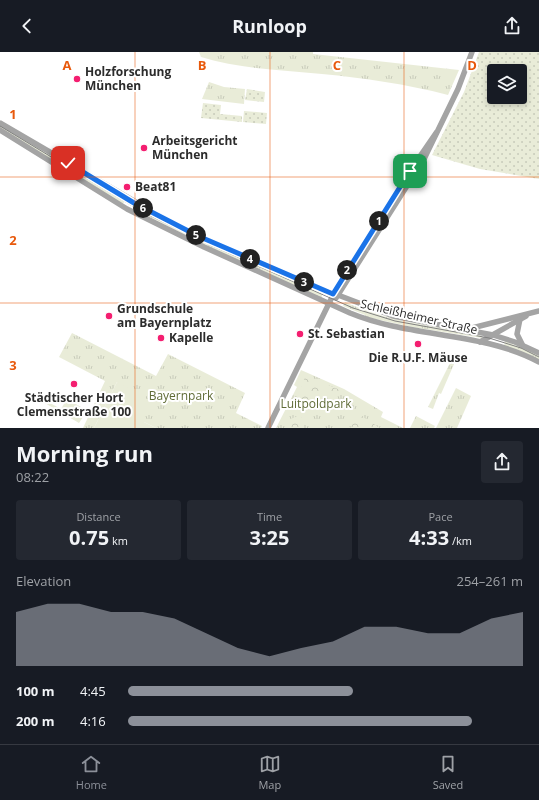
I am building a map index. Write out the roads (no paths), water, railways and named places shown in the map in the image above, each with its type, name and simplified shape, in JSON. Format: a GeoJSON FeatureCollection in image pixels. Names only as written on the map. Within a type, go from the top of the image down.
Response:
{"type":"FeatureCollection","features":[{"type":"Feature","properties":{"kind":"main road"},"geometry":{"type":"LineString","coordinates":[[268,428],[329,303],[336,295],[414,165],[436,133],[458,89],[472,52]]}},
{"type":"Feature","properties":{"kind":"main road","name":"Schleißheimer Straße"},"geometry":{"type":"LineString","coordinates":[[0,123],[134,203],[212,243],[336,295],[393,316],[493,335],[522,345],[539,353]]}},
{"type":"Feature","properties":{"kind":"main road","name":"Schleißheimer Straße"},"geometry":{"type":"LineString","coordinates":[[0,130],[127,210],[204,248],[366,319],[480,342],[512,350],[539,362]]}},
{"type":"Feature","properties":{"kind":"main road"},"geometry":{"type":"LineString","coordinates":[[464,330],[539,311]]}},
{"type":"Feature","properties":{"kind":"main road"},"geometry":{"type":"LineString","coordinates":[[480,342],[530,313]]}},
{"type":"Feature","properties":{"kind":"main road"},"geometry":{"type":"LineString","coordinates":[[520,319],[516,334],[522,345]]}},
{"type":"Feature","properties":{"kind":"tram line"},"geometry":{"type":"LineString","coordinates":[[0,126],[139,210],[206,243],[353,308],[395,321],[489,338],[521,348],[539,357]]}},
{"type":"Feature","properties":{"kind":"place","name":"Holzforschung München"},"geometry":{"type":"Point","coordinates":[77,79]}},
{"type":"Feature","properties":{"kind":"place","name":"Arbeitsgericht München"},"geometry":{"type":"Point","coordinates":[144,148]}},
{"type":"Feature","properties":{"kind":"place","name":"Beat81"},"geometry":{"type":"Point","coordinates":[127,187]}},
{"type":"Feature","properties":{"kind":"place","name":"Grundschule am Bayernplatz"},"geometry":{"type":"Point","coordinates":[109,316]}},
{"type":"Feature","properties":{"kind":"place","name":"St. Sebastian"},"geometry":{"type":"Point","coordinates":[300,334]}},
{"type":"Feature","properties":{"kind":"place","name":"Kapelle"},"geometry":{"type":"Point","coordinates":[161,338]}},
{"type":"Feature","properties":{"kind":"place","name":"Die R.U.F. Mäuse"},"geometry":{"type":"Point","coordinates":[418,344]}},
{"type":"Feature","properties":{"kind":"place","name":"Städtischer Hort Clemensstraße 100"},"geometry":{"type":"Point","coordinates":[74,384]}},
{"type":"Feature","properties":{"kind":"park label","name":"Bayernpark"},"geometry":{"type":"Point","coordinates":[181,396]}},
{"type":"Feature","properties":{"kind":"park label","name":"Luitpoldpark"},"geometry":{"type":"Point","coordinates":[316,404]}}]}
